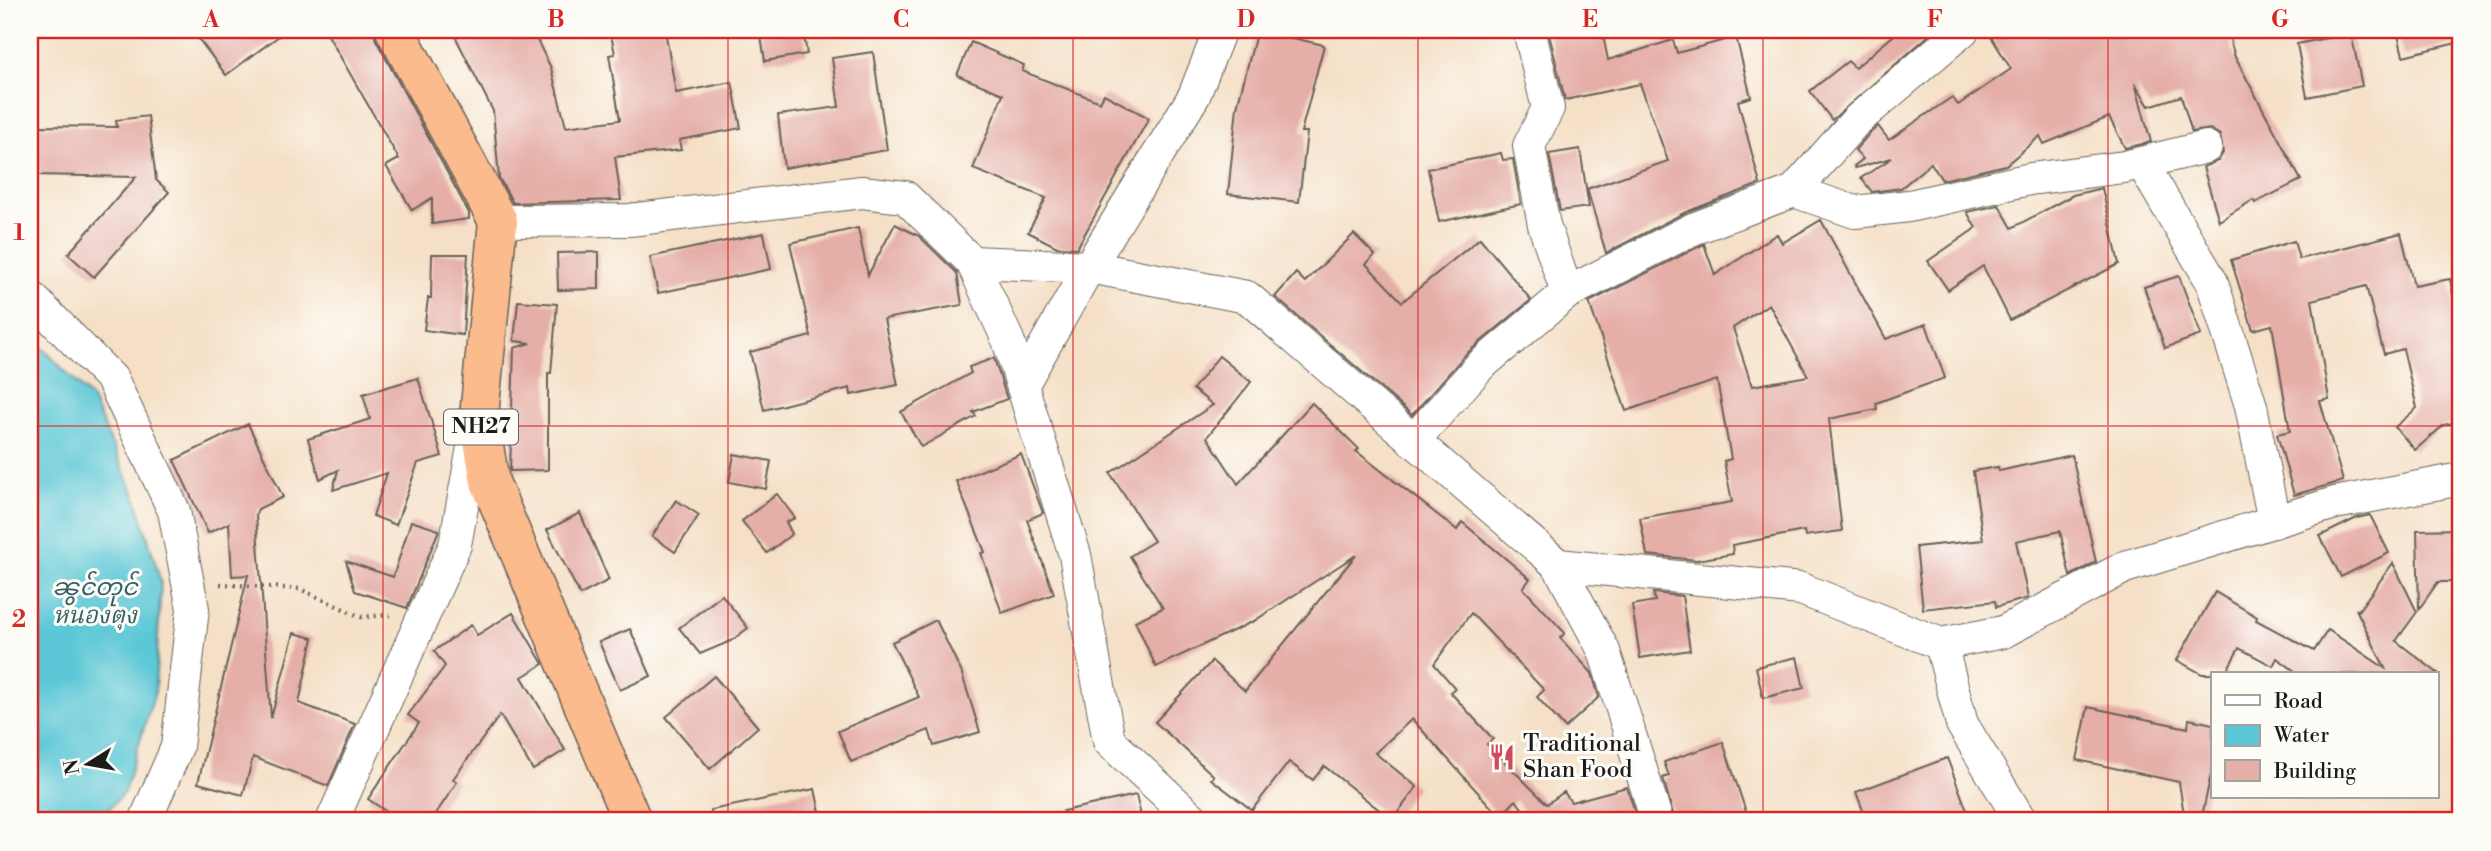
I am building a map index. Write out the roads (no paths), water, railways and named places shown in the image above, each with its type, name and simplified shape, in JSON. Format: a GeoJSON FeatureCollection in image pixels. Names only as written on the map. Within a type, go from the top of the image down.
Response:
{"type":"FeatureCollection","features":[{"type":"Feature","properties":{"kind":"highway"},"geometry":{"type":"LineString","coordinates":[[395,30],[498,221]]}},
{"type":"Feature","properties":{"kind":"highway","name":"NH27"},"geometry":{"type":"LineString","coordinates":[[498,221],[479,416],[490,482],[632,821]]}},
{"type":"Feature","properties":{"kind":"street"},"geometry":{"type":"LineString","coordinates":[[1023,384],[1089,267],[1194,96],[1220,30]]}},
{"type":"Feature","properties":{"kind":"street"},"geometry":{"type":"LineString","coordinates":[[1529,30],[1548,108],[1529,146],[1544,225],[1567,293]]}},
{"type":"Feature","properties":{"kind":"street"},"geometry":{"type":"LineString","coordinates":[[1413,441],[1480,366],[1567,293],[1693,229],[1794,191],[1856,121],[1963,30]]}},
{"type":"Feature","properties":{"kind":"street"},"geometry":{"type":"LineString","coordinates":[[1794,191],[1855,212],[1909,206],[2030,179],[2142,163],[2206,147]]}},
{"type":"Feature","properties":{"kind":"street"},"geometry":{"type":"LineString","coordinates":[[2142,163],[2212,282],[2251,405],[2274,522]]}},
{"type":"Feature","properties":{"kind":"street"},"geometry":{"type":"LineString","coordinates":[[498,221],[630,220],[862,192],[905,197],[972,262],[1008,340],[1075,555],[1109,741],[1195,821]]}},
{"type":"Feature","properties":{"kind":"street"},"geometry":{"type":"LineString","coordinates":[[972,262],[1089,267],[1247,297],[1558,565],[1604,651],[1657,821]]}},
{"type":"Feature","properties":{"kind":"street"},"geometry":{"type":"LineString","coordinates":[[30,296],[112,379],[174,511],[193,609],[177,747],[145,821]]}},
{"type":"Feature","properties":{"kind":"street"},"geometry":{"type":"LineString","coordinates":[[332,821],[456,545],[479,416]]}},
{"type":"Feature","properties":{"kind":"street"},"geometry":{"type":"LineString","coordinates":[[1558,565],[1801,589],[1941,644],[2003,632],[2125,567],[2335,503],[2461,479]]}},
{"type":"Feature","properties":{"kind":"street"},"geometry":{"type":"LineString","coordinates":[[1941,644],[1962,724],[2021,821]]}},
{"type":"Feature","properties":{"kind":"water","name":"ၼွင်တုင် หนองตุง"},"geometry":{"type":"Polygon","coordinates":[[[30,335],[91,398],[135,495],[161,582],[155,692],[124,792],[98,821],[30,821],[30,335]]]}},
{"type":"Feature","properties":{"kind":"place","name":"Traditional Shan Food"},"geometry":{"type":"Point","coordinates":[1502,757]}}]}
